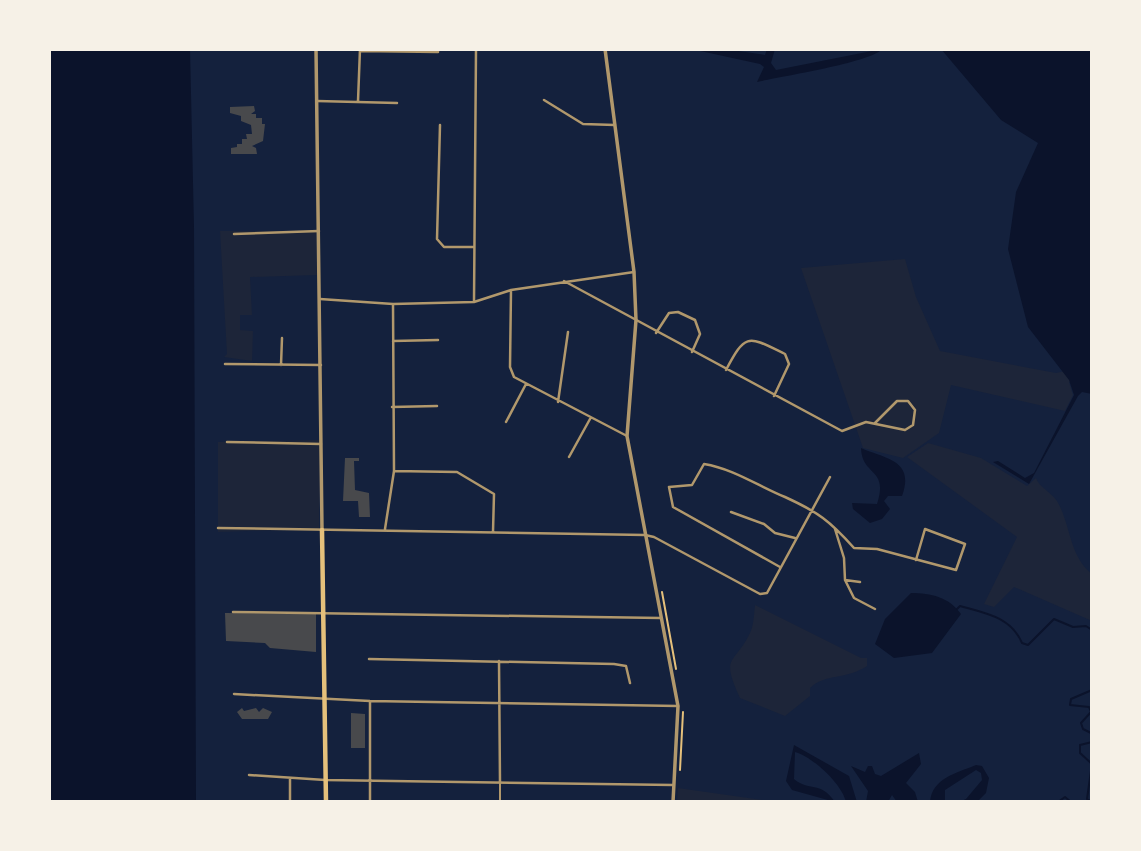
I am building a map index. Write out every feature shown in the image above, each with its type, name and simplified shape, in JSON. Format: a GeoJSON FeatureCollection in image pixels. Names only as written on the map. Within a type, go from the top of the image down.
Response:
{"type":"FeatureCollection","features":[{"type":"Feature","properties":{"kind":"main road"},"geometry":{"type":"LineString","coordinates":[[322,530],[326,802]]}},
{"type":"Feature","properties":{"kind":"street"},"geometry":{"type":"LineString","coordinates":[[316,49],[322,530]]}},
{"type":"Feature","properties":{"kind":"street"},"geometry":{"type":"LineString","coordinates":[[474,302],[476,49]]}},
{"type":"Feature","properties":{"kind":"street"},"geometry":{"type":"LineString","coordinates":[[605,49],[634,272],[636,320],[627,436],[678,706],[673,802]]}},
{"type":"Feature","properties":{"kind":"street"},"geometry":{"type":"LineString","coordinates":[[358,101],[360,50],[438,51]]}},
{"type":"Feature","properties":{"kind":"street"},"geometry":{"type":"LineString","coordinates":[[544,100],[583,124],[595,127],[615,125]]}},
{"type":"Feature","properties":{"kind":"street"},"geometry":{"type":"LineString","coordinates":[[317,101],[397,103]]}},
{"type":"Feature","properties":{"kind":"street"},"geometry":{"type":"LineString","coordinates":[[440,125],[437,239],[444,247],[474,247]]}},
{"type":"Feature","properties":{"kind":"street"},"geometry":{"type":"LineString","coordinates":[[234,234],[319,231]]}},
{"type":"Feature","properties":{"kind":"street"},"geometry":{"type":"LineString","coordinates":[[320,299],[393,304],[474,302],[511,290],[634,272]]}},
{"type":"Feature","properties":{"kind":"street"},"geometry":{"type":"LineString","coordinates":[[564,281],[842,431],[866,422],[905,430],[913,425],[915,410],[908,401],[897,401],[875,423]]}},
{"type":"Feature","properties":{"kind":"street"},"geometry":{"type":"LineString","coordinates":[[511,290],[510,367],[514,377],[627,436]]}},
{"type":"Feature","properties":{"kind":"street"},"geometry":{"type":"LineString","coordinates":[[385,529],[394,471],[393,304]]}},
{"type":"Feature","properties":{"kind":"street"},"geometry":{"type":"LineString","coordinates":[[656,333],[669,313],[678,312],[695,320],[700,334],[692,352]]}},
{"type":"Feature","properties":{"kind":"street"},"geometry":{"type":"LineString","coordinates":[[558,402],[568,332]]}},
{"type":"Feature","properties":{"kind":"street"},"geometry":{"type":"LineString","coordinates":[[281,365],[282,338]]}},
{"type":"Feature","properties":{"kind":"street"},"geometry":{"type":"LineString","coordinates":[[726,370],[740,344],[747,339],[755,339],[785,354],[789,364],[774,396]]}},
{"type":"Feature","properties":{"kind":"street"},"geometry":{"type":"LineString","coordinates":[[393,341],[438,340]]}},
{"type":"Feature","properties":{"kind":"street"},"geometry":{"type":"LineString","coordinates":[[225,363],[321,365]]}},
{"type":"Feature","properties":{"kind":"street"},"geometry":{"type":"LineString","coordinates":[[506,422],[526,384]]}},
{"type":"Feature","properties":{"kind":"street"},"geometry":{"type":"LineString","coordinates":[[392,407],[437,406]]}},
{"type":"Feature","properties":{"kind":"street"},"geometry":{"type":"LineString","coordinates":[[569,457],[590,419]]}},
{"type":"Feature","properties":{"kind":"street"},"geometry":{"type":"LineString","coordinates":[[227,442],[321,444]]}},
{"type":"Feature","properties":{"kind":"street"},"geometry":{"type":"LineString","coordinates":[[780,568],[673,508],[669,487],[692,485],[704,464],[760,483],[813,509],[834,526],[854,548],[877,549],[916,560],[956,570],[964,544],[925,529],[916,560]]}},
{"type":"Feature","properties":{"kind":"street"},"geometry":{"type":"LineString","coordinates":[[394,471],[457,472],[494,494],[493,532]]}},
{"type":"Feature","properties":{"kind":"street"},"geometry":{"type":"LineString","coordinates":[[218,528],[645,535],[654,537],[760,594],[767,593],[830,477]]}},
{"type":"Feature","properties":{"kind":"street"},"geometry":{"type":"LineString","coordinates":[[731,512],[764,523],[775,533],[795,538]]}},
{"type":"Feature","properties":{"kind":"street"},"geometry":{"type":"LineString","coordinates":[[834,526],[844,558],[845,580],[854,598],[875,609]]}},
{"type":"Feature","properties":{"kind":"street"},"geometry":{"type":"LineString","coordinates":[[845,580],[860,582]]}},
{"type":"Feature","properties":{"kind":"street"},"geometry":{"type":"LineString","coordinates":[[233,612],[661,618]]}},
{"type":"Feature","properties":{"kind":"street"},"geometry":{"type":"LineString","coordinates":[[369,659],[614,664],[626,666],[630,683]]}},
{"type":"Feature","properties":{"kind":"street"},"geometry":{"type":"LineString","coordinates":[[499,661],[500,783]]}},
{"type":"Feature","properties":{"kind":"street"},"geometry":{"type":"LineString","coordinates":[[234,694],[370,701],[678,706]]}},
{"type":"Feature","properties":{"kind":"street"},"geometry":{"type":"LineString","coordinates":[[370,701],[370,802]]}},
{"type":"Feature","properties":{"kind":"street"},"geometry":{"type":"LineString","coordinates":[[249,775],[325,780],[674,785]]}},
{"type":"Feature","properties":{"kind":"street"},"geometry":{"type":"LineString","coordinates":[[289,802],[290,778]]}},
{"type":"Feature","properties":{"kind":"lane"},"geometry":{"type":"LineString","coordinates":[[500,783],[500,802]]}},
{"type":"Feature","properties":{"kind":"shaded area"},"geometry":{"type":"Polygon","coordinates":[[[49,49],[190,49],[194,227],[196,802],[49,802],[49,49]]]}},
{"type":"Feature","properties":{"kind":"shaded area"},"geometry":{"type":"Polygon","coordinates":[[[691,49],[725,49],[765,55],[767,49],[775,49],[771,63],[776,70],[882,49],[844,64],[757,82],[764,67],[760,64],[691,49]]]}},
{"type":"Feature","properties":{"kind":"shaded area"},"geometry":{"type":"Polygon","coordinates":[[[941,49],[1092,49],[1092,394],[1082,392],[1078,396],[1029,484],[993,462],[998,461],[1025,478],[1034,473],[1074,395],[1069,380],[1028,327],[1008,249],[1016,192],[1038,143],[1001,120],[941,49]]]}},
{"type":"Feature","properties":{"kind":"shaded area"},"geometry":{"type":"Polygon","coordinates":[[[220,231],[316,231],[317,275],[250,277],[252,315],[240,315],[240,330],[253,331],[252,361],[224,357],[227,354],[220,231]]]}},
{"type":"Feature","properties":{"kind":"shaded area"},"geometry":{"type":"Polygon","coordinates":[[[905,259],[916,297],[940,351],[1056,373],[1087,366],[1092,376],[1069,382],[1073,395],[1065,411],[951,385],[939,433],[903,458],[863,448],[801,268],[905,259]]]}},
{"type":"Feature","properties":{"kind":"shaded area"},"geometry":{"type":"Polygon","coordinates":[[[319,440],[319,529],[218,532],[218,442],[319,440]]]}},
{"type":"Feature","properties":{"kind":"shaded area"},"geometry":{"type":"Polygon","coordinates":[[[928,443],[981,458],[1027,486],[1036,478],[1057,501],[1079,558],[1092,574],[1092,621],[1014,587],[994,607],[984,604],[1017,537],[907,457],[928,443]]]}},
{"type":"Feature","properties":{"kind":"shaded area"},"geometry":{"type":"Polygon","coordinates":[[[861,448],[896,463],[905,475],[902,496],[888,496],[884,501],[890,509],[882,519],[870,523],[853,509],[852,503],[877,504],[880,492],[880,484],[862,457],[861,448]]]}},
{"type":"Feature","properties":{"kind":"shaded area"},"geometry":{"type":"Polygon","coordinates":[[[911,593],[939,597],[961,614],[932,653],[894,658],[875,644],[885,619],[911,593]]]}},
{"type":"Feature","properties":{"kind":"shaded area"},"geometry":{"type":"Polygon","coordinates":[[[755,605],[861,658],[867,658],[867,666],[816,683],[810,688],[810,696],[785,716],[740,698],[730,667],[751,630],[755,605]]]}},
{"type":"Feature","properties":{"kind":"shaded area"},"geometry":{"type":"Polygon","coordinates":[[[794,745],[849,776],[857,802],[846,802],[839,787],[826,772],[810,759],[795,752],[794,779],[819,788],[835,802],[792,790],[786,781],[794,745]]]}},
{"type":"Feature","properties":{"kind":"shaded area"},"geometry":{"type":"Polygon","coordinates":[[[919,753],[921,764],[906,783],[915,792],[918,802],[897,802],[892,795],[888,802],[866,802],[868,791],[851,766],[865,772],[868,766],[872,766],[875,774],[881,776],[919,753]]]}},
{"type":"Feature","properties":{"kind":"shaded area"},"geometry":{"type":"Polygon","coordinates":[[[976,765],[982,766],[989,778],[986,793],[978,801],[959,802],[966,799],[982,780],[981,773],[976,770],[945,790],[945,802],[930,802],[935,787],[940,782],[976,765]]]}},
{"type":"Feature","properties":{"kind":"shaded area"},"geometry":{"type":"Polygon","coordinates":[[[678,788],[776,802],[677,802],[678,788]]]}},
{"type":"Feature","properties":{"kind":"building"},"geometry":{"type":"Polygon","coordinates":[[[254,106],[255,111],[251,114],[262,118],[262,124],[265,124],[263,141],[252,146],[256,148],[257,154],[231,154],[231,148],[242,144],[242,139],[247,139],[246,134],[252,134],[251,125],[241,121],[241,116],[230,113],[230,107],[254,106]]]}},
{"type":"Feature","properties":{"kind":"building"},"geometry":{"type":"Polygon","coordinates":[[[345,458],[359,458],[359,461],[354,461],[355,490],[369,493],[370,517],[359,517],[358,501],[343,501],[345,458]]]}},
{"type":"Feature","properties":{"kind":"building"},"geometry":{"type":"Polygon","coordinates":[[[225,613],[316,614],[316,652],[270,648],[265,643],[226,641],[225,613]]]}},
{"type":"Feature","properties":{"kind":"building"},"geometry":{"type":"Polygon","coordinates":[[[242,708],[244,711],[256,708],[259,712],[263,708],[272,712],[268,719],[242,719],[237,712],[242,708]]]}},
{"type":"Feature","properties":{"kind":"building"},"geometry":{"type":"Polygon","coordinates":[[[351,713],[365,714],[365,748],[351,748],[351,713]]]}},
{"type":"Feature","properties":{"kind":"waterway"},"geometry":{"type":"LineString","coordinates":[[957,609],[960,606],[996,617],[1011,627],[1022,643],[1028,645],[1054,619],[1073,627],[1086,626],[1092,630]]}},
{"type":"Feature","properties":{"kind":"waterway"},"geometry":{"type":"LineString","coordinates":[[1092,690],[1071,699],[1070,705],[1089,707],[1091,712],[1081,723],[1083,729],[1091,733],[1092,739]]}},
{"type":"Feature","properties":{"kind":"waterway"},"geometry":{"type":"LineString","coordinates":[[1092,742],[1080,745],[1080,753],[1092,764],[1087,799],[1092,802]]}},
{"type":"Feature","properties":{"kind":"waterway"},"geometry":{"type":"LineString","coordinates":[[1058,802],[1065,797],[1071,802]]}}]}
